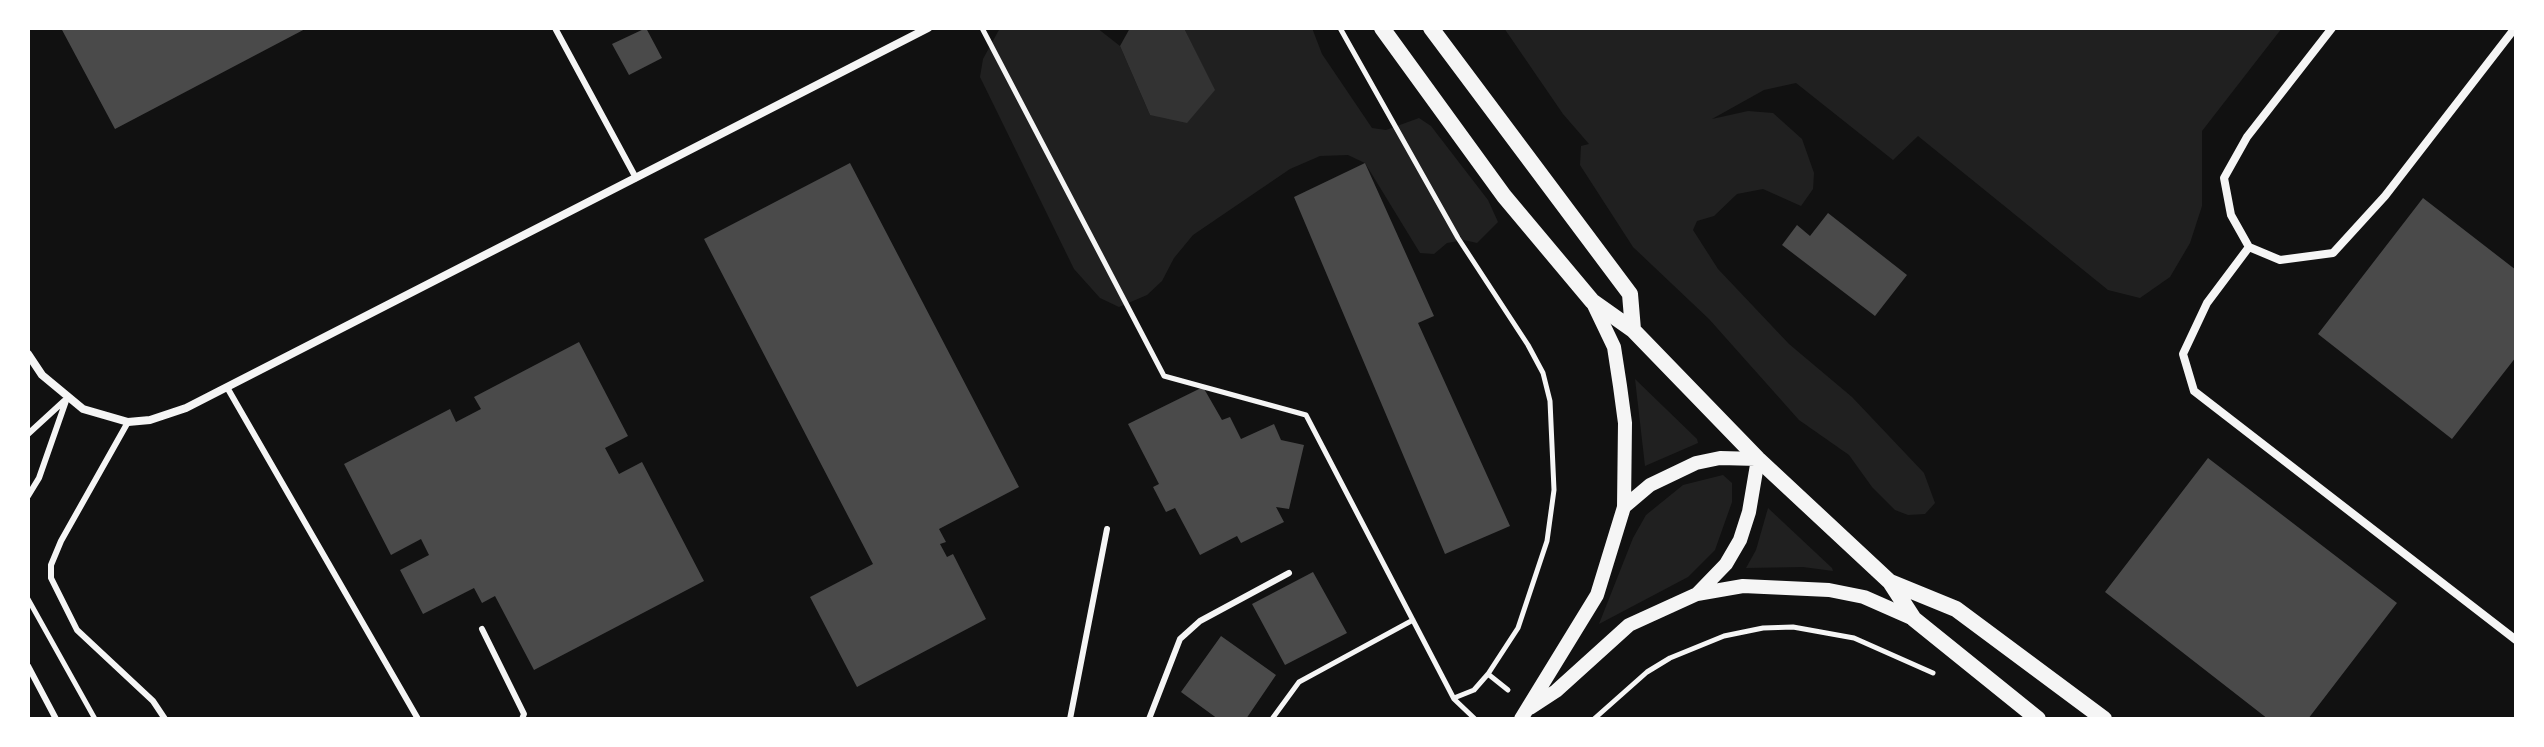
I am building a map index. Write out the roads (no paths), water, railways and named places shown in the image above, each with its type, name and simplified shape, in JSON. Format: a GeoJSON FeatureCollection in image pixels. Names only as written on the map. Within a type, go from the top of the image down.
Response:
{"type":"FeatureCollection","features":[{"type":"Feature","properties":{"kind":"main road"},"geometry":{"type":"LineString","coordinates":[[1382,28],[1504,196],[1592,301],[1633,330],[1758,459],[1890,582],[1914,619],[2038,719]]}},
{"type":"Feature","properties":{"kind":"main road"},"geometry":{"type":"LineString","coordinates":[[1431,28],[1630,294],[1633,330]]}},
{"type":"Feature","properties":{"kind":"main road"},"geometry":{"type":"LineString","coordinates":[[1890,582],[1956,609],[2104,719]]}},
{"type":"Feature","properties":{"kind":"street"},"geometry":{"type":"LineString","coordinates":[[28,354],[42,375],[83,409],[128,422],[150,420],[186,408],[928,28]]}},
{"type":"Feature","properties":{"kind":"street"},"geometry":{"type":"LineString","coordinates":[[2332,28],[2247,137],[2224,178],[2231,215],[2249,247],[2280,260],[2333,253],[2385,196],[2515,28]]}},
{"type":"Feature","properties":{"kind":"street"},"geometry":{"type":"LineString","coordinates":[[2249,247],[2207,303],[2183,354],[2194,391],[2516,640]]}},
{"type":"Feature","properties":{"kind":"street"},"geometry":{"type":"LineString","coordinates":[[1525,713],[1597,595],[1624,507],[1625,423],[1614,347],[1592,301]]}},
{"type":"Feature","properties":{"kind":"street"},"geometry":{"type":"LineString","coordinates":[[1624,507],[1650,485],[1676,470],[1720,458],[1758,459],[1749,512],[1740,540],[1726,564],[1697,594]]}},
{"type":"Feature","properties":{"kind":"street"},"geometry":{"type":"LineString","coordinates":[[1525,713],[1556,691],[1629,625],[1697,594],[1743,586],[1829,590],[1864,597],[1914,619]]}},
{"type":"Feature","properties":{"kind":"lane"},"geometry":{"type":"LineString","coordinates":[[555,28],[636,178]]}},
{"type":"Feature","properties":{"kind":"lane"},"geometry":{"type":"LineString","coordinates":[[228,389],[418,719]]}},
{"type":"Feature","properties":{"kind":"lane"},"geometry":{"type":"LineString","coordinates":[[28,434],[67,398]]}},
{"type":"Feature","properties":{"kind":"lane"},"geometry":{"type":"LineString","coordinates":[[28,496],[39,478],[67,398]]}},
{"type":"Feature","properties":{"kind":"lane"},"geometry":{"type":"LineString","coordinates":[[128,422],[61,541],[51,565],[51,578],[77,630],[153,701],[165,719]]}},
{"type":"Feature","properties":{"kind":"lane"},"geometry":{"type":"LineString","coordinates":[[1070,719],[1107,529]]}},
{"type":"Feature","properties":{"kind":"lane"},"geometry":{"type":"LineString","coordinates":[[1149,719],[1180,639],[1200,621],[1289,573]]}},
{"type":"Feature","properties":{"kind":"lane"},"geometry":{"type":"LineString","coordinates":[[482,629],[524,714],[522,719]]}},
{"type":"Feature","properties":{"kind":"lane"},"geometry":{"type":"LineString","coordinates":[[28,666],[56,719]]}}]}
